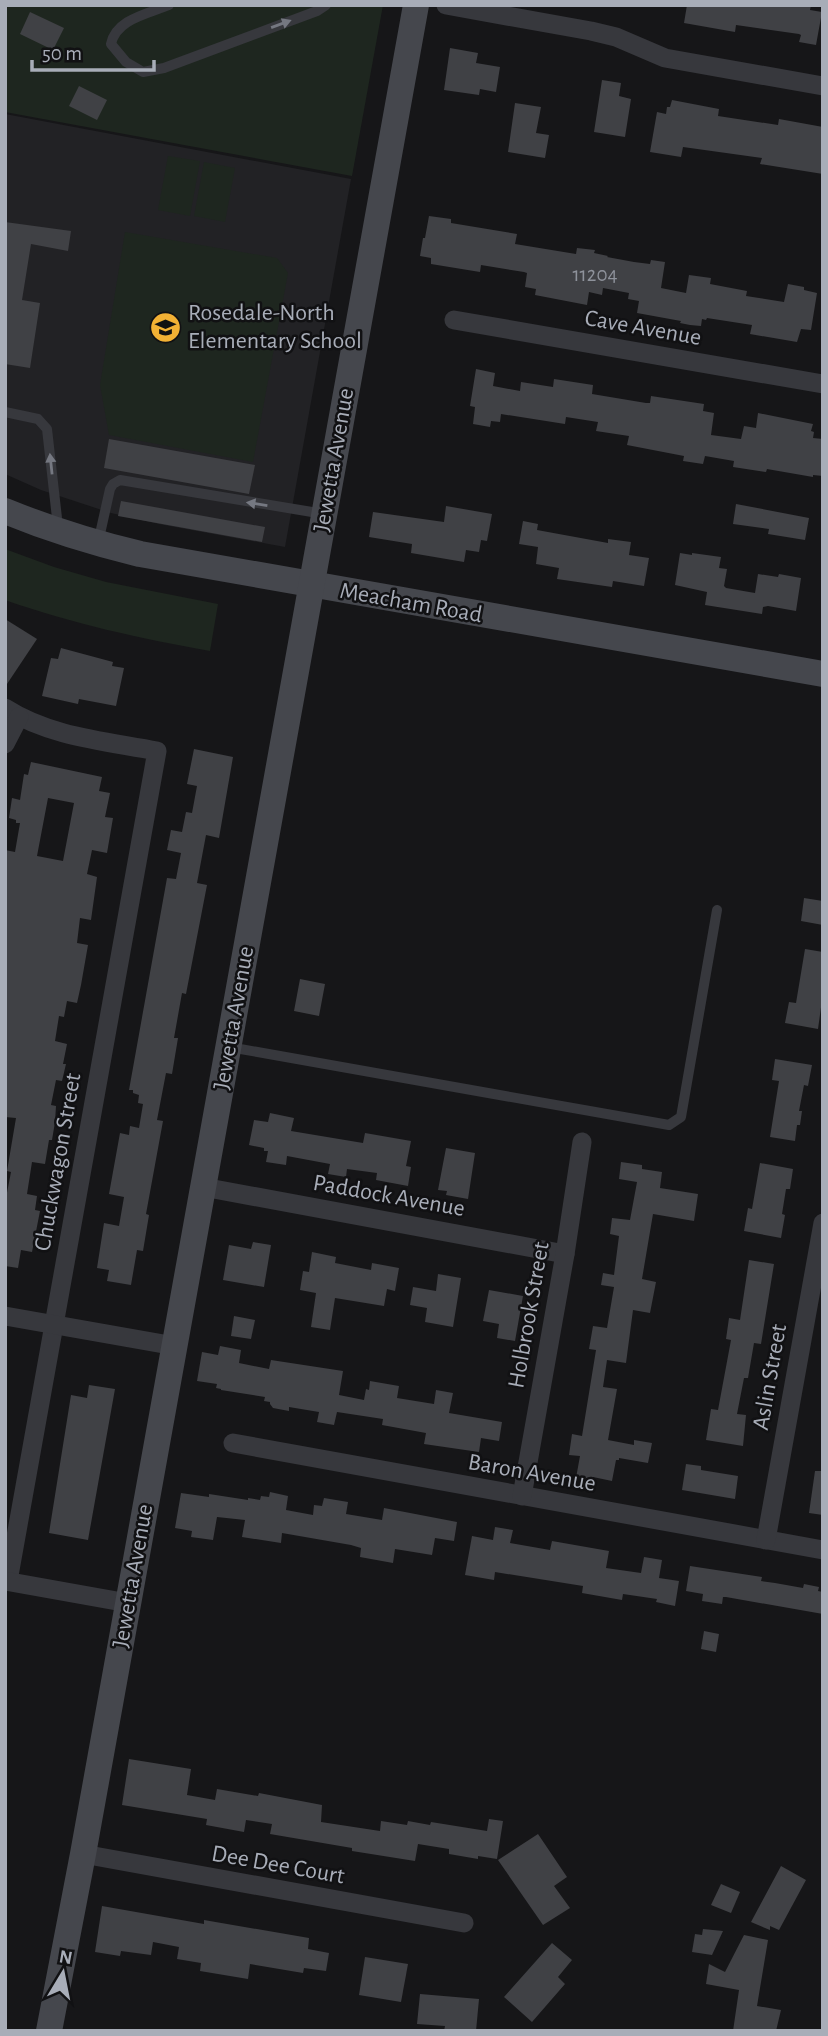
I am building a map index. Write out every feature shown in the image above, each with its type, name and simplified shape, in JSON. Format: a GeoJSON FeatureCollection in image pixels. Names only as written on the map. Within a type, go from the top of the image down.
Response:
{"type":"FeatureCollection","features":[{"type":"Feature","properties":{"kind":"street","name":"Jewetta Avenue"},"geometry":{"type":"LineString","coordinates":[[49,2031],[416,5]]}},
{"type":"Feature","properties":{"kind":"street"},"geometry":{"type":"LineString","coordinates":[[446,5],[591,30],[616,37],[665,58],[823,86]]}},
{"type":"Feature","properties":{"kind":"street","name":"Cave Avenue"},"geometry":{"type":"LineString","coordinates":[[454,320],[823,384]]}},
{"type":"Feature","properties":{"kind":"street","name":"Meacham Road"},"geometry":{"type":"LineString","coordinates":[[5,511],[97,544],[140,554],[823,674]]}},
{"type":"Feature","properties":{"kind":"street"},"geometry":{"type":"LineString","coordinates":[[5,744],[12,713]]}},
{"type":"Feature","properties":{"kind":"street","name":"Chuckwagon Street"},"geometry":{"type":"LineString","coordinates":[[6,1581],[157,751],[57,732],[12,713]]}},
{"type":"Feature","properties":{"kind":"street","name":"Holbrook Street"},"geometry":{"type":"LineString","coordinates":[[522,1496],[582,1142]]}},
{"type":"Feature","properties":{"kind":"street","name":"Paddock Avenue"},"geometry":{"type":"LineString","coordinates":[[203,1187],[565,1254]]}},
{"type":"Feature","properties":{"kind":"street","name":"Aslin Street"},"geometry":{"type":"LineString","coordinates":[[766,1540],[823,1223]]}},
{"type":"Feature","properties":{"kind":"street"},"geometry":{"type":"LineString","coordinates":[[5,1316],[175,1346]]}},
{"type":"Feature","properties":{"kind":"street","name":"Baron Avenue"},"geometry":{"type":"LineString","coordinates":[[233,1443],[823,1550]]}},
{"type":"Feature","properties":{"kind":"street"},"geometry":{"type":"LineString","coordinates":[[6,1581],[128,1603]]}},
{"type":"Feature","properties":{"kind":"street","name":"Dee Dee Court"},"geometry":{"type":"LineString","coordinates":[[83,1854],[464,1923]]}},
{"type":"Feature","properties":{"kind":"lane"},"geometry":{"type":"LineString","coordinates":[[169,5],[120,25],[113,34],[110,44],[126,62],[143,72],[164,68],[317,11],[326,5]]}},
{"type":"Feature","properties":{"kind":"lane"},"geometry":{"type":"LineString","coordinates":[[5,412],[38,419],[47,429],[59,531]]}},
{"type":"Feature","properties":{"kind":"lane"},"geometry":{"type":"LineString","coordinates":[[97,544],[110,489],[120,480],[325,514]]}},
{"type":"Feature","properties":{"kind":"lane"},"geometry":{"type":"LineString","coordinates":[[229,1047],[669,1125],[681,1117],[718,909]]}},
{"type":"Feature","properties":{"kind":"shaded area"},"geometry":{"type":"Polygon","coordinates":[[[5,5],[383,5],[352,176],[5,112],[5,5]]]}},
{"type":"Feature","properties":{"kind":"shaded area","name":"Rosedale-North Elementary School"},"geometry":{"type":"Polygon","coordinates":[[[5,114],[351,179],[285,547],[111,513],[41,490],[5,474],[5,114]]]}},
{"type":"Feature","properties":{"kind":"shaded area"},"geometry":{"type":"Polygon","coordinates":[[[168,156],[200,161],[190,216],[158,210],[168,156]]]}},
{"type":"Feature","properties":{"kind":"shaded area"},"geometry":{"type":"Polygon","coordinates":[[[204,162],[235,168],[225,222],[194,216],[204,162]]]}},
{"type":"Feature","properties":{"kind":"shaded area"},"geometry":{"type":"Polygon","coordinates":[[[125,232],[277,258],[288,273],[253,462],[109,435],[100,385],[125,232]]]}},
{"type":"Feature","properties":{"kind":"shaded area"},"geometry":{"type":"Polygon","coordinates":[[[5,549],[106,582],[218,604],[210,651],[106,630],[5,600],[5,549]]]}},
{"type":"Feature","properties":{"kind":"building"},"geometry":{"type":"Polygon","coordinates":[[[687,5],[811,5],[810,10],[822,12],[816,45],[799,42],[799,34],[736,25],[735,32],[684,23],[687,5]]]}},
{"type":"Feature","properties":{"kind":"building"},"geometry":{"type":"Polygon","coordinates":[[[30,12],[64,28],[53,50],[20,34],[30,12]]]}},
{"type":"Feature","properties":{"kind":"building"},"geometry":{"type":"Polygon","coordinates":[[[450,48],[478,53],[476,63],[500,67],[496,92],[480,89],[479,95],[444,90],[450,48]]]}},
{"type":"Feature","properties":{"kind":"building"},"geometry":{"type":"Polygon","coordinates":[[[602,80],[621,83],[619,96],[631,99],[625,137],[594,132],[602,80]]]}},
{"type":"Feature","properties":{"kind":"building"},"geometry":{"type":"Polygon","coordinates":[[[79,86],[107,100],[97,120],[69,106],[79,86]]]}},
{"type":"Feature","properties":{"kind":"building"},"geometry":{"type":"Polygon","coordinates":[[[672,100],[719,109],[718,116],[778,125],[779,119],[823,127],[823,174],[760,164],[762,158],[683,147],[681,157],[650,152],[657,112],[666,114],[672,100]]]}},
{"type":"Feature","properties":{"kind":"building"},"geometry":{"type":"Polygon","coordinates":[[[515,103],[541,107],[536,133],[549,135],[545,158],[508,152],[515,103]]]}},
{"type":"Feature","properties":{"kind":"building"},"geometry":{"type":"Polygon","coordinates":[[[429,216],[451,219],[451,223],[517,234],[515,244],[576,254],[577,248],[595,250],[594,253],[607,257],[650,264],[651,260],[665,262],[661,288],[686,293],[689,275],[711,278],[710,284],[747,291],[746,296],[784,302],[788,284],[804,287],[804,290],[817,293],[811,330],[801,329],[797,342],[750,334],[752,325],[707,318],[702,319],[701,326],[690,325],[637,313],[639,301],[628,299],[629,293],[603,288],[602,295],[589,292],[587,305],[535,295],[536,289],[525,287],[527,273],[524,272],[481,265],[480,272],[431,264],[431,258],[420,256],[429,216]]]}},
{"type":"Feature","properties":{"kind":"building"},"geometry":{"type":"Polygon","coordinates":[[[5,222],[71,231],[68,251],[31,244],[22,300],[40,303],[30,368],[5,364],[5,222]]]}},
{"type":"Feature","properties":{"kind":"building"},"geometry":{"type":"Polygon","coordinates":[[[476,369],[495,373],[493,386],[520,391],[521,382],[553,387],[554,379],[593,385],[592,394],[646,403],[650,403],[651,396],[704,404],[703,411],[714,413],[711,435],[741,439],[744,426],[756,428],[758,413],[813,424],[813,438],[823,439],[823,476],[733,467],[734,461],[705,456],[703,464],[683,461],[684,456],[627,445],[629,436],[596,431],[598,422],[566,417],[565,424],[501,414],[500,422],[491,421],[490,427],[473,424],[475,407],[470,406],[476,369]]]}},
{"type":"Feature","properties":{"kind":"building"},"geometry":{"type":"Polygon","coordinates":[[[109,439],[255,465],[249,494],[104,468],[109,439]]]}},
{"type":"Feature","properties":{"kind":"building"},"geometry":{"type":"Polygon","coordinates":[[[121,501],[265,527],[262,542],[118,516],[121,501]]]}},
{"type":"Feature","properties":{"kind":"building"},"geometry":{"type":"Polygon","coordinates":[[[736,504],[809,518],[805,540],[768,534],[769,529],[733,524],[736,504]]]}},
{"type":"Feature","properties":{"kind":"building"},"geometry":{"type":"Polygon","coordinates":[[[446,506],[492,514],[487,541],[481,540],[479,552],[466,550],[464,562],[411,553],[412,544],[369,537],[373,512],[444,522],[446,506]]]}},
{"type":"Feature","properties":{"kind":"building"},"geometry":{"type":"Polygon","coordinates":[[[523,521],[538,524],[537,530],[608,543],[608,539],[631,542],[629,555],[649,558],[644,586],[613,581],[612,587],[557,579],[559,568],[536,564],[538,547],[519,544],[523,521]]]}},
{"type":"Feature","properties":{"kind":"building"},"geometry":{"type":"Polygon","coordinates":[[[680,553],[721,557],[719,568],[727,569],[724,586],[726,588],[755,593],[758,574],[801,578],[796,611],[768,606],[763,607],[762,614],[705,605],[707,592],[675,585],[680,553]]]}},
{"type":"Feature","properties":{"kind":"building"},"geometry":{"type":"Polygon","coordinates":[[[5,619],[37,639],[5,687],[5,619]]]}},
{"type":"Feature","properties":{"kind":"building"},"geometry":{"type":"Polygon","coordinates":[[[61,648],[113,662],[112,666],[124,668],[116,706],[79,699],[78,704],[42,696],[51,658],[58,659],[61,648]]]}},
{"type":"Feature","properties":{"kind":"building"},"geometry":{"type":"Polygon","coordinates":[[[194,749],[233,757],[219,838],[206,835],[197,883],[207,885],[186,994],[182,993],[174,1038],[178,1038],[172,1074],[166,1073],[157,1120],[163,1121],[146,1214],[149,1215],[143,1251],[137,1250],[131,1285],[107,1281],[109,1270],[97,1268],[104,1223],[119,1226],[124,1197],[109,1194],[120,1133],[129,1135],[130,1126],[139,1128],[143,1104],[138,1103],[139,1095],[129,1090],[167,878],[176,879],[181,853],[167,850],[171,830],[182,832],[186,812],[192,813],[197,786],[187,784],[194,749]]]}},
{"type":"Feature","properties":{"kind":"building"},"geometry":{"type":"Polygon","coordinates":[[[31,762],[102,777],[99,791],[110,793],[105,817],[113,818],[107,853],[92,850],[87,874],[97,877],[91,920],[80,918],[77,943],[88,945],[81,985],[77,1003],[67,1001],[64,1017],[59,1016],[55,1041],[67,1044],[63,1064],[66,1064],[62,1081],[56,1080],[51,1105],[56,1106],[55,1122],[45,1164],[32,1162],[27,1194],[37,1196],[35,1210],[40,1211],[32,1252],[21,1250],[18,1268],[5,1266],[5,1203],[11,1172],[7,1171],[16,1118],[5,1117],[5,850],[15,852],[20,823],[9,818],[12,798],[20,800],[24,774],[28,775],[31,762]],[[48,798],[37,856],[63,861],[74,803],[48,798]]]}},
{"type":"Feature","properties":{"kind":"building"},"geometry":{"type":"Polygon","coordinates":[[[804,898],[823,901],[823,925],[801,921],[804,898]]]}},
{"type":"Feature","properties":{"kind":"building"},"geometry":{"type":"Polygon","coordinates":[[[805,949],[823,952],[823,993],[818,1029],[785,1023],[789,1002],[796,1003],[805,949]]]}},
{"type":"Feature","properties":{"kind":"building"},"geometry":{"type":"Polygon","coordinates":[[[300,979],[325,984],[319,1016],[294,1011],[300,979]]]}},
{"type":"Feature","properties":{"kind":"building"},"geometry":{"type":"Polygon","coordinates":[[[775,1059],[812,1065],[808,1086],[804,1085],[799,1111],[802,1111],[800,1125],[797,1125],[795,1141],[770,1137],[779,1081],[772,1080],[775,1059]]]}},
{"type":"Feature","properties":{"kind":"building"},"geometry":{"type":"Polygon","coordinates":[[[270,1113],[294,1118],[291,1131],[363,1143],[365,1133],[411,1141],[406,1166],[411,1167],[408,1186],[376,1180],[377,1173],[347,1169],[346,1177],[328,1174],[330,1164],[287,1156],[286,1165],[266,1162],[268,1151],[249,1145],[254,1120],[268,1122],[270,1113]]]}},
{"type":"Feature","properties":{"kind":"building"},"geometry":{"type":"Polygon","coordinates":[[[446,1148],[475,1153],[468,1199],[446,1195],[447,1191],[438,1190],[446,1148]]]}},
{"type":"Feature","properties":{"kind":"building"},"geometry":{"type":"Polygon","coordinates":[[[621,1162],[662,1172],[660,1188],[698,1194],[694,1221],[653,1214],[642,1279],[656,1282],[650,1313],[633,1310],[626,1363],[607,1360],[603,1387],[617,1389],[608,1440],[634,1445],[634,1440],[652,1443],[648,1463],[619,1458],[616,1460],[612,1481],[593,1477],[592,1481],[576,1478],[580,1456],[569,1455],[572,1434],[582,1436],[596,1350],[589,1349],[593,1326],[607,1328],[614,1287],[601,1285],[603,1273],[614,1275],[619,1236],[610,1234],[612,1218],[630,1220],[637,1182],[619,1179],[621,1162]]]}},
{"type":"Feature","properties":{"kind":"building"},"geometry":{"type":"Polygon","coordinates":[[[760,1163],[793,1169],[790,1189],[786,1189],[781,1238],[744,1231],[748,1208],[752,1209],[760,1163]]]}},
{"type":"Feature","properties":{"kind":"building"},"geometry":{"type":"Polygon","coordinates":[[[253,1242],[271,1245],[264,1287],[223,1280],[229,1245],[251,1249],[253,1242]]]}},
{"type":"Feature","properties":{"kind":"building"},"geometry":{"type":"Polygon","coordinates":[[[312,1252],[336,1257],[335,1263],[371,1270],[372,1263],[399,1268],[395,1291],[387,1289],[384,1306],[335,1298],[330,1330],[311,1327],[316,1293],[300,1290],[303,1271],[309,1272],[312,1252]]]}},
{"type":"Feature","properties":{"kind":"building"},"geometry":{"type":"Polygon","coordinates":[[[749,1260],[774,1264],[761,1344],[754,1343],[748,1378],[744,1378],[737,1414],[746,1415],[743,1446],[706,1440],[711,1409],[718,1410],[731,1340],[726,1339],[729,1318],[740,1320],[749,1260]]]}},
{"type":"Feature","properties":{"kind":"building"},"geometry":{"type":"Polygon","coordinates":[[[438,1274],[461,1278],[453,1327],[425,1322],[427,1308],[410,1305],[413,1287],[436,1291],[438,1274]]]}},
{"type":"Feature","properties":{"kind":"building"},"geometry":{"type":"Polygon","coordinates":[[[489,1290],[523,1296],[515,1341],[497,1338],[499,1324],[483,1321],[489,1290]]]}},
{"type":"Feature","properties":{"kind":"building"},"geometry":{"type":"Polygon","coordinates":[[[234,1316],[255,1320],[251,1339],[231,1336],[234,1316]]]}},
{"type":"Feature","properties":{"kind":"building"},"geometry":{"type":"Polygon","coordinates":[[[220,1346],[241,1350],[239,1363],[269,1369],[271,1360],[343,1371],[339,1395],[364,1400],[370,1381],[399,1386],[397,1398],[434,1404],[436,1390],[453,1393],[449,1413],[502,1422],[499,1441],[481,1438],[479,1452],[424,1444],[426,1433],[382,1425],[383,1419],[337,1412],[334,1425],[317,1422],[319,1412],[289,1407],[289,1411],[273,1408],[270,1402],[264,1401],[265,1397],[221,1390],[216,1388],[217,1384],[197,1381],[202,1352],[218,1355],[220,1346]]]}},
{"type":"Feature","properties":{"kind":"building"},"geometry":{"type":"Polygon","coordinates":[[[89,1385],[115,1389],[88,1540],[49,1533],[71,1395],[87,1398],[89,1385]]]}},
{"type":"Feature","properties":{"kind":"building"},"geometry":{"type":"Polygon","coordinates":[[[686,1464],[701,1466],[701,1470],[738,1476],[735,1499],[682,1490],[686,1464]]]}},
{"type":"Feature","properties":{"kind":"building"},"geometry":{"type":"Polygon","coordinates":[[[815,1471],[823,1471],[823,1515],[809,1513],[815,1471]]]}},
{"type":"Feature","properties":{"kind":"building"},"geometry":{"type":"Polygon","coordinates":[[[270,1492],[288,1496],[286,1510],[313,1515],[314,1505],[322,1506],[324,1498],[348,1502],[346,1514],[382,1520],[384,1508],[457,1522],[454,1541],[435,1538],[432,1555],[395,1549],[393,1563],[360,1557],[361,1548],[351,1545],[282,1533],[281,1543],[242,1537],[245,1520],[217,1517],[213,1540],[191,1537],[192,1531],[175,1528],[181,1493],[260,1500],[261,1496],[269,1497],[270,1492]]]}},
{"type":"Feature","properties":{"kind":"building"},"geometry":{"type":"Polygon","coordinates":[[[495,1527],[513,1530],[510,1543],[550,1550],[552,1541],[609,1551],[606,1568],[641,1573],[644,1557],[662,1560],[659,1578],[679,1581],[675,1606],[656,1602],[657,1599],[623,1594],[622,1600],[582,1593],[583,1586],[495,1572],[494,1580],[465,1575],[472,1536],[493,1540],[495,1527]]]}},
{"type":"Feature","properties":{"kind":"building"},"geometry":{"type":"Polygon","coordinates":[[[690,1566],[762,1577],[761,1581],[803,1588],[804,1584],[819,1587],[818,1591],[823,1592],[823,1614],[726,1597],[723,1597],[722,1604],[702,1601],[703,1594],[686,1591],[690,1566]]]}},
{"type":"Feature","properties":{"kind":"building"},"geometry":{"type":"Polygon","coordinates":[[[704,1631],[719,1634],[716,1652],[701,1649],[704,1631]]]}},
{"type":"Feature","properties":{"kind":"building"},"geometry":{"type":"Polygon","coordinates":[[[129,1759],[191,1769],[187,1795],[215,1800],[217,1789],[258,1796],[259,1793],[322,1805],[321,1822],[380,1831],[381,1821],[407,1825],[408,1821],[430,1825],[431,1822],[487,1831],[489,1819],[503,1821],[497,1859],[449,1854],[449,1849],[418,1844],[415,1861],[270,1834],[272,1824],[246,1820],[244,1832],[206,1825],[207,1819],[122,1805],[129,1759]]]}},
{"type":"Feature","properties":{"kind":"building"},"geometry":{"type":"Polygon","coordinates":[[[538,1834],[567,1877],[554,1886],[570,1908],[543,1925],[498,1860],[538,1834]]]}},
{"type":"Feature","properties":{"kind":"building"},"geometry":{"type":"Polygon","coordinates":[[[781,1866],[806,1880],[779,1930],[770,1926],[770,1930],[751,1922],[781,1866]]]}},
{"type":"Feature","properties":{"kind":"building"},"geometry":{"type":"Polygon","coordinates":[[[721,1884],[740,1892],[731,1913],[711,1905],[721,1884]]]}},
{"type":"Feature","properties":{"kind":"building"},"geometry":{"type":"Polygon","coordinates":[[[102,1906],[204,1924],[204,1920],[309,1938],[308,1949],[329,1953],[326,1971],[304,1968],[303,1973],[250,1964],[248,1979],[200,1971],[201,1963],[177,1959],[179,1947],[153,1942],[151,1955],[121,1951],[120,1956],[95,1952],[102,1906]]]}},
{"type":"Feature","properties":{"kind":"building"},"geometry":{"type":"Polygon","coordinates":[[[703,1929],[723,1931],[712,1955],[692,1952],[695,1934],[702,1935],[703,1929]]]}},
{"type":"Feature","properties":{"kind":"building"},"geometry":{"type":"Polygon","coordinates":[[[744,1935],[768,1940],[757,2006],[781,2010],[776,2031],[733,2031],[739,1990],[706,1984],[709,1964],[725,1972],[744,1935]]]}},
{"type":"Feature","properties":{"kind":"building"},"geometry":{"type":"Polygon","coordinates":[[[552,1943],[572,1960],[558,1977],[565,1984],[532,2022],[504,1997],[552,1943]]]}},
{"type":"Feature","properties":{"kind":"building"},"geometry":{"type":"Polygon","coordinates":[[[365,1957],[408,1964],[401,2002],[359,1995],[365,1957]]]}},
{"type":"Feature","properties":{"kind":"building"},"geometry":{"type":"Polygon","coordinates":[[[420,1994],[479,1999],[476,2031],[444,2031],[445,2026],[417,2024],[420,1994]]]}},
{"type":"Feature","properties":{"kind":"place","name":"Rosedale-North Elementary School"},"geometry":{"type":"Point","coordinates":[165,327]}}]}
